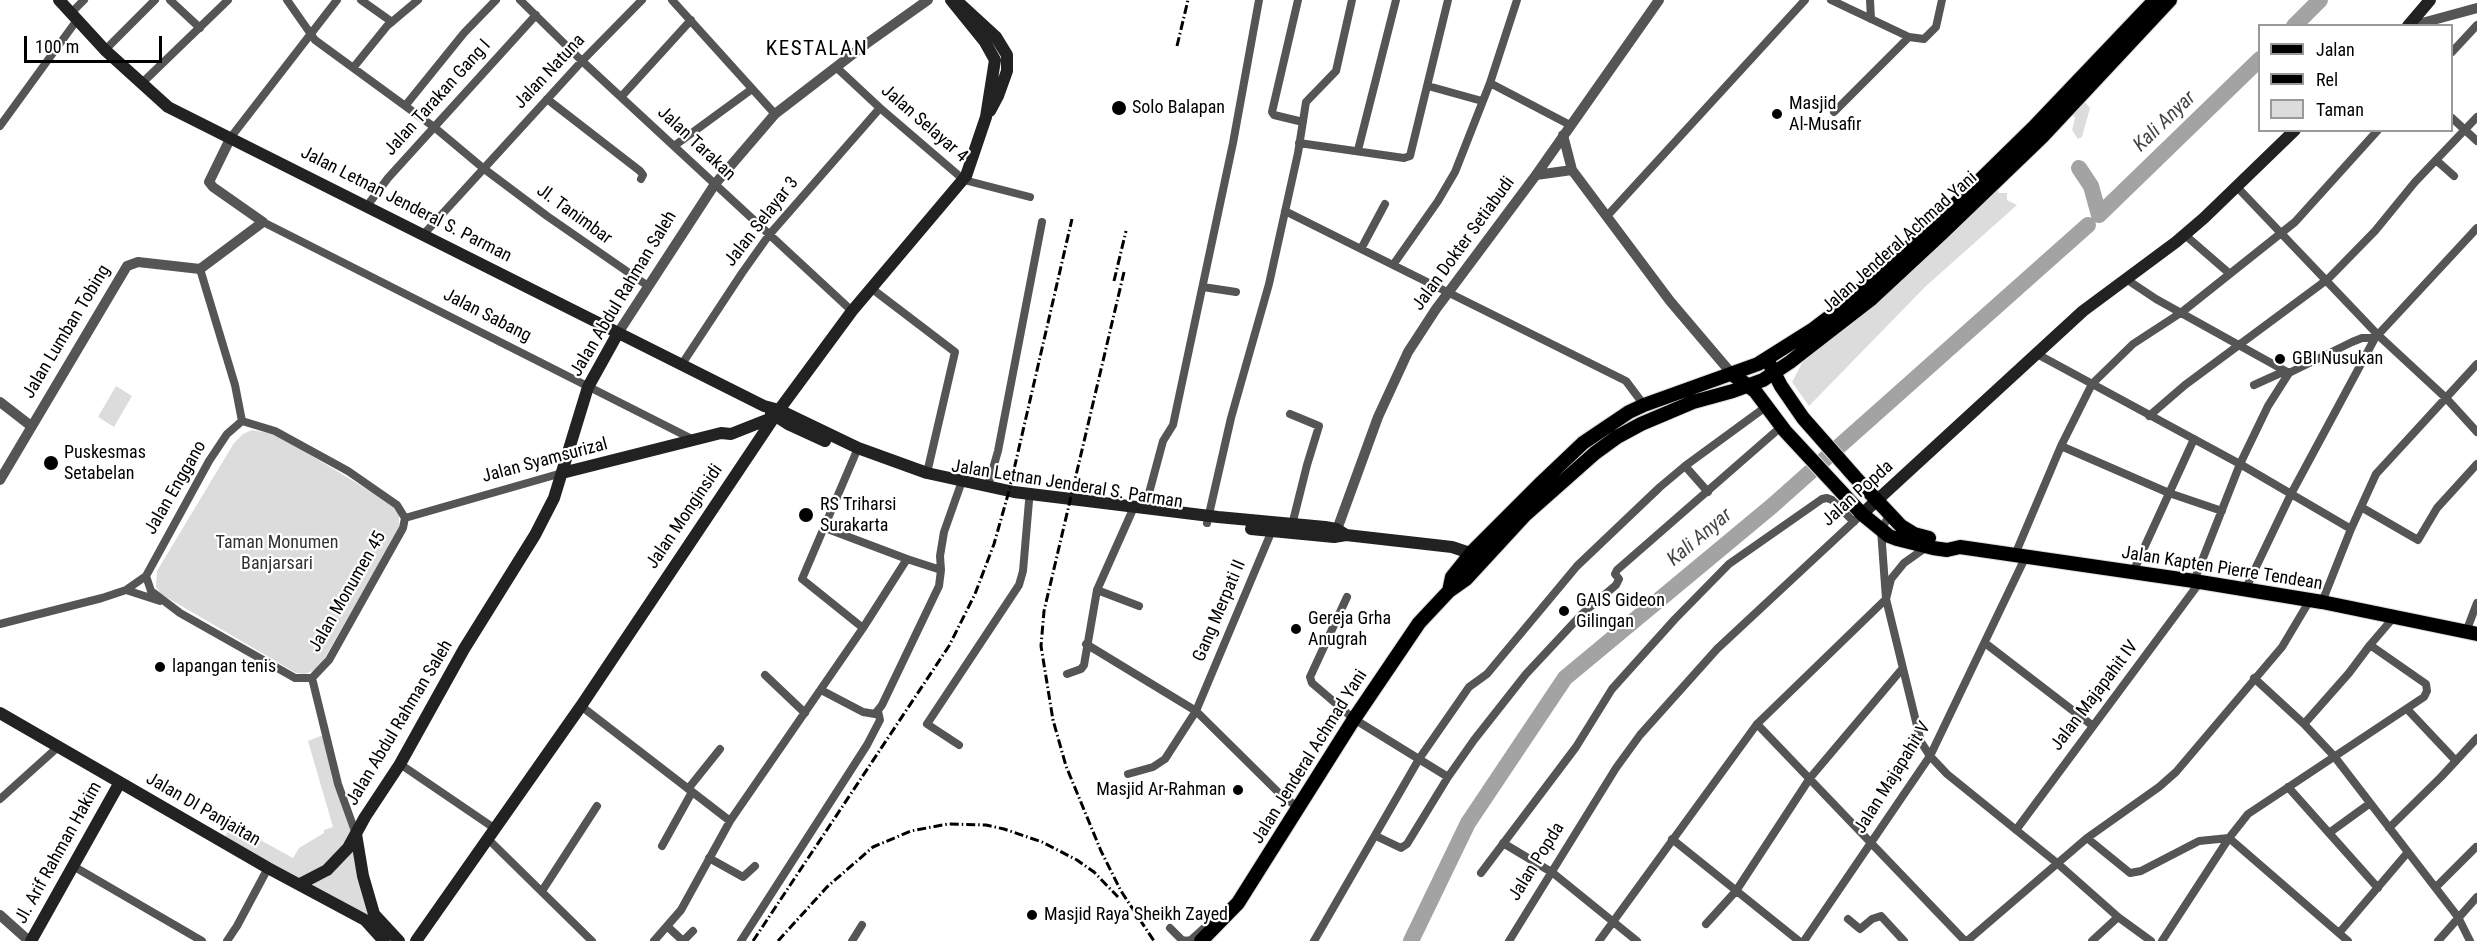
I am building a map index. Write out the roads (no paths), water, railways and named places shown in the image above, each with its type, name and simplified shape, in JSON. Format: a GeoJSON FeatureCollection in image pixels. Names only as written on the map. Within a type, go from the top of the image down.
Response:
{"type":"FeatureCollection","features":[{"type":"Feature","properties":{"kind":"main road","name":"Jalan Letnan Jenderal S. Parman"},"geometry":{"type":"LineString","coordinates":[[59,0],[105,50],[168,106],[772,411],[926,480],[961,485],[1029,501],[1137,510]]}},
{"type":"Feature","properties":{"kind":"main road","name":"Jalan Monginsidi"},"geometry":{"type":"LineString","coordinates":[[416,941],[581,706],[772,411],[852,310],[964,180],[986,117],[995,67],[996,46],[953,0]]}},
{"type":"Feature","properties":{"kind":"main road","name":"Jalan Jenderal Achmad Yani"},"geometry":{"type":"LineString","coordinates":[[2124,41],[2155,0]]}},
{"type":"Feature","properties":{"kind":"main road","name":"Jalan Jenderal Achmad Yani"},"geometry":{"type":"LineString","coordinates":[[1201,941],[1238,903],[1354,719],[1398,652],[1427,614],[1449,591],[1486,559],[1532,508],[1610,442],[1641,424],[1693,402],[1749,386],[1774,373],[1878,292],[1941,234],[2124,41],[2170,0]]}},
{"type":"Feature","properties":{"kind":"main road"},"geometry":{"type":"LineString","coordinates":[[2411,24],[2430,0]]}},
{"type":"Feature","properties":{"kind":"main road","name":"Jalan Jenderal Achmad Yani"},"geometry":{"type":"LineString","coordinates":[[1449,591],[1452,577],[1472,552],[1583,443],[1629,412],[1767,359],[1812,330],[1867,285],[2061,108]]}},
{"type":"Feature","properties":{"kind":"main road","name":"Jalan Popda"},"geometry":{"type":"LineString","coordinates":[[1858,518],[2083,311],[2185,235],[2293,132]]}},
{"type":"Feature","properties":{"kind":"main road","name":"Jalan Abdul Rahman Saleh"},"geometry":{"type":"LineString","coordinates":[[300,884],[333,865],[348,848],[400,764],[464,649],[535,535],[562,473],[588,387],[618,333]]}},
{"type":"Feature","properties":{"kind":"main road","name":"Jalan Kapten Pierre Tendean"},"geometry":{"type":"LineString","coordinates":[[1767,359],[1803,418],[1907,531],[1930,543]]}},
{"type":"Feature","properties":{"kind":"main road","name":"Jalan Kapten Pierre Tendean"},"geometry":{"type":"LineString","coordinates":[[1732,374],[1749,386],[1767,406],[1834,485],[1858,518],[1897,539],[1930,543],[1950,542],[1960,548],[2197,581],[2316,601],[2471,633]]}},
{"type":"Feature","properties":{"kind":"main road"},"geometry":{"type":"LineString","coordinates":[[1708,381],[1713,396]]}},
{"type":"Feature","properties":{"kind":"main road","name":"Jalan Syamsurizal"},"geometry":{"type":"LineString","coordinates":[[562,473],[722,433],[731,435],[772,411]]}},
{"type":"Feature","properties":{"kind":"main road","name":"Jalan Letnan Jenderal S. Parman"},"geometry":{"type":"LineString","coordinates":[[857,451],[961,485],[988,486],[1207,520],[1452,547],[1472,552],[1486,559]]}},
{"type":"Feature","properties":{"kind":"main road","name":"Jalan Letnan Jenderal S. Parman"},"geometry":{"type":"LineString","coordinates":[[1273,527],[1292,525],[1339,534]]}},
{"type":"Feature","properties":{"kind":"main road","name":"Jalan DI Panjaitan"},"geometry":{"type":"LineString","coordinates":[[0,713],[119,784],[268,868],[370,917],[384,941]]}},
{"type":"Feature","properties":{"kind":"main road","name":"Jl. Arif Rahman Hakim"},"geometry":{"type":"LineString","coordinates":[[30,941],[119,784]]}},
{"type":"Feature","properties":{"kind":"main road"},"geometry":{"type":"LineString","coordinates":[[356,834],[370,917],[399,941]]}},
{"type":"Feature","properties":{"kind":"street"},"geometry":{"type":"LineString","coordinates":[[0,126],[84,0]]}},
{"type":"Feature","properties":{"kind":"street"},"geometry":{"type":"LineString","coordinates":[[105,50],[155,0]]}},
{"type":"Feature","properties":{"kind":"street"},"geometry":{"type":"LineString","coordinates":[[170,0],[200,28]]}},
{"type":"Feature","properties":{"kind":"street"},"geometry":{"type":"LineString","coordinates":[[141,84],[228,0]]}},
{"type":"Feature","properties":{"kind":"street","name":"Jl. Tanimbar"},"geometry":{"type":"LineString","coordinates":[[286,0],[315,40],[434,127],[483,168],[594,250],[648,286]]}},
{"type":"Feature","properties":{"kind":"street"},"geometry":{"type":"LineString","coordinates":[[337,0],[231,137],[209,182],[263,222],[200,270],[235,385],[242,421],[276,431],[348,471],[397,505],[405,518]]}},
{"type":"Feature","properties":{"kind":"street"},"geometry":{"type":"LineString","coordinates":[[361,0],[392,22]]}},
{"type":"Feature","properties":{"kind":"street"},"geometry":{"type":"LineString","coordinates":[[353,68],[392,22],[418,0]]}},
{"type":"Feature","properties":{"kind":"street"},"geometry":{"type":"LineString","coordinates":[[405,106],[464,33],[496,0]]}},
{"type":"Feature","properties":{"kind":"street","name":"Jalan Tarakan"},"geometry":{"type":"LineString","coordinates":[[520,0],[621,98],[852,310]]}},
{"type":"Feature","properties":{"kind":"street","name":"Jalan Natuna"},"geometry":{"type":"LineString","coordinates":[[423,235],[582,61],[642,0]]}},
{"type":"Feature","properties":{"kind":"street"},"geometry":{"type":"LineString","coordinates":[[672,0],[775,114]]}},
{"type":"Feature","properties":{"kind":"street","name":"Jalan Abdul Rahman Saleh"},"geometry":{"type":"LineString","coordinates":[[618,333],[715,184],[775,114],[928,0]]}},
{"type":"Feature","properties":{"kind":"street"},"geometry":{"type":"LineString","coordinates":[[1066,674],[1083,668],[1097,590],[1137,510],[1163,441],[1173,425],[1203,287],[1259,0]]}},
{"type":"Feature","properties":{"kind":"street"},"geometry":{"type":"LineString","coordinates":[[1298,0],[1272,112],[1274,115],[1303,122]]}},
{"type":"Feature","properties":{"kind":"street"},"geometry":{"type":"LineString","coordinates":[[1207,520],[1231,418],[1256,334],[1285,211],[1306,102],[1336,71],[1352,0]]}},
{"type":"Feature","properties":{"kind":"street"},"geometry":{"type":"LineString","coordinates":[[1358,150],[1396,0]]}},
{"type":"Feature","properties":{"kind":"street"},"geometry":{"type":"LineString","coordinates":[[1299,143],[1408,158],[1448,0]]}},
{"type":"Feature","properties":{"kind":"street"},"geometry":{"type":"LineString","coordinates":[[1393,265],[1447,187],[1490,83],[1517,0]]}},
{"type":"Feature","properties":{"kind":"street","name":"Jalan Dokter Setiabudi"},"geometry":{"type":"LineString","coordinates":[[1339,534],[1390,388],[1408,352],[1448,292],[1536,175],[1659,0]]}},
{"type":"Feature","properties":{"kind":"street"},"geometry":{"type":"LineString","coordinates":[[1608,215],[1805,0]]}},
{"type":"Feature","properties":{"kind":"street"},"geometry":{"type":"LineString","coordinates":[[1831,0],[1909,37],[1924,39],[1929,37],[1936,27],[1942,0]]}},
{"type":"Feature","properties":{"kind":"street"},"geometry":{"type":"LineString","coordinates":[[1870,0],[1871,19]]}},
{"type":"Feature","properties":{"kind":"street"},"geometry":{"type":"LineString","coordinates":[[2417,24],[2477,9]]}},
{"type":"Feature","properties":{"kind":"street","name":"Jalan Tarakan Gang I"},"geometry":{"type":"LineString","coordinates":[[368,206],[388,178],[536,15]]}},
{"type":"Feature","properties":{"kind":"street"},"geometry":{"type":"LineString","coordinates":[[621,98],[691,20]]}},
{"type":"Feature","properties":{"kind":"street"},"geometry":{"type":"LineString","coordinates":[[2453,50],[2477,25]]}},
{"type":"Feature","properties":{"kind":"street"},"geometry":{"type":"LineString","coordinates":[[1833,112],[1909,37]]}},
{"type":"Feature","properties":{"kind":"street","name":"Jalan Selayar 4"},"geometry":{"type":"LineString","coordinates":[[836,67],[964,180]]}},
{"type":"Feature","properties":{"kind":"street"},"geometry":{"type":"LineString","coordinates":[[1490,83],[1570,125]]}},
{"type":"Feature","properties":{"kind":"street"},"geometry":{"type":"LineString","coordinates":[[1428,86],[1482,101]]}},
{"type":"Feature","properties":{"kind":"street"},"geometry":{"type":"LineString","coordinates":[[674,146],[752,89]]}},
{"type":"Feature","properties":{"kind":"street"},"geometry":{"type":"LineString","coordinates":[[547,99],[640,171],[643,175],[641,179]]}},
{"type":"Feature","properties":{"kind":"street","name":"Jalan Selayar 3"},"geometry":{"type":"LineString","coordinates":[[682,364],[770,235],[880,108]]}},
{"type":"Feature","properties":{"kind":"street"},"geometry":{"type":"LineString","coordinates":[[2149,416],[2185,385],[2328,279],[2375,231],[2436,160],[2477,117]]}},
{"type":"Feature","properties":{"kind":"street"},"geometry":{"type":"LineString","coordinates":[[2453,120],[2477,141]]}},
{"type":"Feature","properties":{"kind":"street","name":"Jalan Majapahit V"},"geometry":{"type":"LineString","coordinates":[[1804,941],[1930,756],[1985,643],[2061,446],[2092,384],[2133,344],[2182,312],[2282,232],[2311,206],[2376,132]]}},
{"type":"Feature","properties":{"kind":"street"},"geometry":{"type":"LineString","coordinates":[[1563,135],[1572,170],[1682,316],[1732,374]]}},
{"type":"Feature","properties":{"kind":"street"},"geometry":{"type":"LineString","coordinates":[[2436,160],[2454,176]]}},
{"type":"Feature","properties":{"kind":"street"},"geometry":{"type":"LineString","coordinates":[[1536,175],[1572,170]]}},
{"type":"Feature","properties":{"kind":"street"},"geometry":{"type":"LineString","coordinates":[[964,180],[1030,197]]}},
{"type":"Feature","properties":{"kind":"street"},"geometry":{"type":"LineString","coordinates":[[2237,187],[2328,279],[2377,336],[2446,398],[2477,432]]}},
{"type":"Feature","properties":{"kind":"street"},"geometry":{"type":"LineString","coordinates":[[1361,249],[1384,204]]}},
{"type":"Feature","properties":{"kind":"street"},"geometry":{"type":"LineString","coordinates":[[1285,211],[1626,381],[1644,405]]}},
{"type":"Feature","properties":{"kind":"street","name":"Jalan Sabang"},"geometry":{"type":"LineString","coordinates":[[263,222],[695,440]]}},
{"type":"Feature","properties":{"kind":"street"},"geometry":{"type":"LineString","coordinates":[[988,486],[998,451],[1042,222]]}},
{"type":"Feature","properties":{"kind":"street"},"geometry":{"type":"LineString","coordinates":[[2245,590],[2291,494],[2377,336],[2477,228]]}},
{"type":"Feature","properties":{"kind":"street"},"geometry":{"type":"LineString","coordinates":[[2185,235],[2230,274]]}},
{"type":"Feature","properties":{"kind":"street","name":"Jalan Lumban Tobing"},"geometry":{"type":"LineString","coordinates":[[0,480],[127,266],[138,262],[200,270]]}},
{"type":"Feature","properties":{"kind":"street"},"geometry":{"type":"LineString","coordinates":[[2126,279],[2287,372]]}},
{"type":"Feature","properties":{"kind":"street"},"geometry":{"type":"LineString","coordinates":[[1203,287],[1236,292]]}},
{"type":"Feature","properties":{"kind":"street"},"geometry":{"type":"LineString","coordinates":[[872,288],[955,352],[927,473]]}},
{"type":"Feature","properties":{"kind":"street"},"geometry":{"type":"LineString","coordinates":[[2254,386],[2352,342],[2377,336]]}},
{"type":"Feature","properties":{"kind":"street"},"geometry":{"type":"LineString","coordinates":[[2037,354],[2240,464],[2351,529]]}},
{"type":"Feature","properties":{"kind":"street"},"geometry":{"type":"LineString","coordinates":[[1757,723],[1966,941],[2087,838],[2159,787],[2176,772],[2282,647],[2316,601],[2379,469],[2477,364]]}},
{"type":"Feature","properties":{"kind":"street","name":"Jalan Majapahit IV"},"geometry":{"type":"LineString","coordinates":[[2016,830],[2197,581],[2240,464],[2287,372]]}},
{"type":"Feature","properties":{"kind":"street"},"geometry":{"type":"LineString","coordinates":[[0,402],[31,426]]}},
{"type":"Feature","properties":{"kind":"street"},"geometry":{"type":"LineString","coordinates":[[1314,941],[1419,759],[1468,687],[1487,674],[1571,573],[1685,466],[1767,406]]}},
{"type":"Feature","properties":{"kind":"street"},"geometry":{"type":"LineString","coordinates":[[1290,414],[1319,426],[1292,525]]}},
{"type":"Feature","properties":{"kind":"street","name":"Jalan Enggano"},"geometry":{"type":"LineString","coordinates":[[146,576],[209,461],[227,434],[242,421]]}},
{"type":"Feature","properties":{"kind":"street"},"geometry":{"type":"LineString","coordinates":[[1376,836],[1401,848],[1407,844],[1448,777],[1526,674],[1582,615],[1616,585],[1619,578],[1615,574],[1620,567],[1784,428]]}},
{"type":"Feature","properties":{"kind":"street"},"geometry":{"type":"LineString","coordinates":[[2133,572],[2194,439]]}},
{"type":"Feature","properties":{"kind":"street"},"geometry":{"type":"LineString","coordinates":[[2061,446],[2169,493],[2222,511]]}},
{"type":"Feature","properties":{"kind":"street"},"geometry":{"type":"LineString","coordinates":[[857,451],[802,579],[863,628]]}},
{"type":"Feature","properties":{"kind":"street"},"geometry":{"type":"LineString","coordinates":[[2361,507],[2418,540],[2437,508],[2477,464]]}},
{"type":"Feature","properties":{"kind":"street"},"geometry":{"type":"LineString","coordinates":[[1685,466],[1708,492]]}},
{"type":"Feature","properties":{"kind":"street","name":"Jalan Syamsurizal"},"geometry":{"type":"LineString","coordinates":[[405,518],[562,473]]}},
{"type":"Feature","properties":{"kind":"street"},"geometry":{"type":"LineString","coordinates":[[821,690],[863,712],[873,715],[878,711],[939,586],[944,532],[961,485]]}},
{"type":"Feature","properties":{"kind":"street"},"geometry":{"type":"LineString","coordinates":[[1481,873],[1576,747],[1612,689],[1675,619],[1729,564],[1822,499],[1832,500],[1858,518]]}},
{"type":"Feature","properties":{"kind":"street"},"geometry":{"type":"LineString","coordinates":[[959,745],[927,724],[1018,585],[1023,571],[1029,501]]}},
{"type":"Feature","properties":{"kind":"street"},"geometry":{"type":"LineString","coordinates":[[1890,514],[1881,530],[1886,599],[1921,742],[1930,756],[1947,774],[2057,863],[2118,917],[2151,941]]}},
{"type":"Feature","properties":{"kind":"street","name":"Jalan Monumen 45"},"geometry":{"type":"LineString","coordinates":[[312,678],[329,660],[404,528],[405,518]]}},
{"type":"Feature","properties":{"kind":"street","name":"Jalan Popda"},"geometry":{"type":"LineString","coordinates":[[1509,941],[1616,768],[1662,709],[1725,641],[1858,518]]}},
{"type":"Feature","properties":{"kind":"street","name":"Gang Merpati II"},"geometry":{"type":"LineString","coordinates":[[1128,774],[1153,766],[1165,759],[1196,711],[1273,527]]}},
{"type":"Feature","properties":{"kind":"street"},"geometry":{"type":"LineString","coordinates":[[825,528],[941,570]]}},
{"type":"Feature","properties":{"kind":"street"},"geometry":{"type":"LineString","coordinates":[[1599,941],[1757,723],[1886,599],[1892,579],[1904,563],[1930,543]]}},
{"type":"Feature","properties":{"kind":"street"},"geometry":{"type":"LineString","coordinates":[[654,941],[681,910],[730,821],[863,628],[907,559]]}},
{"type":"Feature","properties":{"kind":"street"},"geometry":{"type":"LineString","coordinates":[[0,624],[126,590],[146,576],[151,591],[163,602]]}},
{"type":"Feature","properties":{"kind":"street"},"geometry":{"type":"LineString","coordinates":[[126,590],[163,602],[295,678],[312,678],[338,784],[356,834]]}},
{"type":"Feature","properties":{"kind":"street"},"geometry":{"type":"LineString","coordinates":[[1097,590],[1138,606]]}},
{"type":"Feature","properties":{"kind":"street"},"geometry":{"type":"LineString","coordinates":[[1347,597],[1310,679],[1354,719],[1448,777]]}},
{"type":"Feature","properties":{"kind":"street"},"geometry":{"type":"LineString","coordinates":[[2471,633],[2477,603]]}},
{"type":"Feature","properties":{"kind":"street"},"geometry":{"type":"LineString","coordinates":[[2304,724],[2394,616]]}},
{"type":"Feature","properties":{"kind":"street"},"geometry":{"type":"LineString","coordinates":[[1985,643],[2093,726]]}},
{"type":"Feature","properties":{"kind":"street"},"geometry":{"type":"LineString","coordinates":[[1086,644],[1196,711],[1281,795],[1299,808]]}},
{"type":"Feature","properties":{"kind":"street"},"geometry":{"type":"LineString","coordinates":[[2162,941],[2229,838],[2248,814],[2424,697],[2427,692],[2426,684],[2370,645]]}},
{"type":"Feature","properties":{"kind":"street"},"geometry":{"type":"LineString","coordinates":[[1706,924],[1736,891],[1810,778],[1902,669]]}},
{"type":"Feature","properties":{"kind":"street"},"geometry":{"type":"LineString","coordinates":[[765,675],[775,687],[805,713]]}},
{"type":"Feature","properties":{"kind":"street"},"geometry":{"type":"LineString","coordinates":[[2254,678],[2304,724],[2334,756],[2458,917],[2470,941]]}},
{"type":"Feature","properties":{"kind":"street"},"geometry":{"type":"LineString","coordinates":[[581,706],[730,821]]}},
{"type":"Feature","properties":{"kind":"street"},"geometry":{"type":"LineString","coordinates":[[2406,709],[2456,761]]}},
{"type":"Feature","properties":{"kind":"street"},"geometry":{"type":"LineString","coordinates":[[741,941],[867,745],[880,720],[878,711]]}},
{"type":"Feature","properties":{"kind":"street"},"geometry":{"type":"LineString","coordinates":[[2389,828],[2477,738]]}},
{"type":"Feature","properties":{"kind":"street"},"geometry":{"type":"LineString","coordinates":[[1,795],[58,747]]}},
{"type":"Feature","properties":{"kind":"street"},"geometry":{"type":"LineString","coordinates":[[662,846],[690,791],[720,749]]}},
{"type":"Feature","properties":{"kind":"street"},"geometry":{"type":"LineString","coordinates":[[400,764],[490,833],[542,891],[592,941]]}},
{"type":"Feature","properties":{"kind":"street"},"geometry":{"type":"LineString","coordinates":[[2288,787],[2378,888]]}},
{"type":"Feature","properties":{"kind":"street"},"geometry":{"type":"LineString","coordinates":[[2329,833],[2370,804]]}},
{"type":"Feature","properties":{"kind":"street"},"geometry":{"type":"LineString","coordinates":[[542,891],[597,806]]}},
{"type":"Feature","properties":{"kind":"street"},"geometry":{"type":"LineString","coordinates":[[2087,838],[2130,873],[2141,871],[2199,841],[2229,838],[2349,941]]}},
{"type":"Feature","properties":{"kind":"street"},"geometry":{"type":"LineString","coordinates":[[1672,839],[1799,941]]}},
{"type":"Feature","properties":{"kind":"street"},"geometry":{"type":"LineString","coordinates":[[1503,843],[1553,873],[1637,941]]}},
{"type":"Feature","properties":{"kind":"street"},"geometry":{"type":"LineString","coordinates":[[2436,888],[2476,847]]}},
{"type":"Feature","properties":{"kind":"street"},"geometry":{"type":"LineString","coordinates":[[2339,933],[2408,852]]}},
{"type":"Feature","properties":{"kind":"street"},"geometry":{"type":"LineString","coordinates":[[709,858],[744,877],[755,866]]}},
{"type":"Feature","properties":{"kind":"street"},"geometry":{"type":"LineString","coordinates":[[73,866],[202,941]]}},
{"type":"Feature","properties":{"kind":"street"},"geometry":{"type":"LineString","coordinates":[[227,941],[268,868]]}},
{"type":"Feature","properties":{"kind":"street"},"geometry":{"type":"LineString","coordinates":[[2438,941],[2477,897]]}},
{"type":"Feature","properties":{"kind":"street"},"geometry":{"type":"LineString","coordinates":[[1170,928],[1182,940],[1191,940],[1225,909],[1238,903]]}},
{"type":"Feature","properties":{"kind":"street"},"geometry":{"type":"LineString","coordinates":[[0,915],[30,941]]}},
{"type":"Feature","properties":{"kind":"street"},"geometry":{"type":"LineString","coordinates":[[1848,919],[1860,929],[1872,919],[1881,916],[1904,941]]}},
{"type":"Feature","properties":{"kind":"street"},"geometry":{"type":"LineString","coordinates":[[2091,941],[2118,917]]}},
{"type":"Feature","properties":{"kind":"street"},"geometry":{"type":"LineString","coordinates":[[852,941],[862,926]]}},
{"type":"Feature","properties":{"kind":"street"},"geometry":{"type":"LineString","coordinates":[[668,927],[683,941],[693,931]]}},
{"type":"Feature","properties":{"kind":"waterway","name":"Kali Anyar"},"geometry":{"type":"LineString","coordinates":[[2296,24],[2320,0]]}},
{"type":"Feature","properties":{"kind":"waterway","name":"Kali Anyar"},"geometry":{"type":"LineString","coordinates":[[2079,168],[2091,186],[2099,215],[2258,61]]}},
{"type":"Feature","properties":{"kind":"waterway","name":"Kali Anyar"},"geometry":{"type":"LineString","coordinates":[[1411,941],[1468,823],[1565,678],[1772,506],[2088,225]]}},
{"type":"Feature","properties":{"kind":"railway"},"geometry":{"type":"LineString","coordinates":[[1177,46],[1188,0]]}},
{"type":"Feature","properties":{"kind":"railway"},"geometry":{"type":"LineString","coordinates":[[753,941],[949,646],[975,594],[994,544],[1009,491],[1072,219]]}},
{"type":"Feature","properties":{"kind":"railway"},"geometry":{"type":"LineString","coordinates":[[1114,281],[1126,231]]}},
{"type":"Feature","properties":{"kind":"railway"},"geometry":{"type":"LineString","coordinates":[[1124,272],[1044,611],[1041,646],[1053,720],[1066,766],[1101,851],[1121,891],[1154,941]]}},
{"type":"Feature","properties":{"kind":"railway"},"geometry":{"type":"LineString","coordinates":[[778,941],[827,887],[873,847],[911,831],[948,824],[986,825],[1042,842],[1077,860],[1094,872],[1118,897]]}},
{"type":"Feature","properties":{"kind":"place","name":"Solo Balapan"},"geometry":{"type":"Point","coordinates":[1119,108]}},
{"type":"Feature","properties":{"kind":"place","name":"Masjid Al-Musafir"},"geometry":{"type":"Point","coordinates":[1777,114]}},
{"type":"Feature","properties":{"kind":"place","name":"GBI Nusukan"},"geometry":{"type":"Point","coordinates":[2280,359]}},
{"type":"Feature","properties":{"kind":"place","name":"Puskesmas Setabelan"},"geometry":{"type":"Point","coordinates":[51,463]}},
{"type":"Feature","properties":{"kind":"place","name":"RS Triharsi Surakarta"},"geometry":{"type":"Point","coordinates":[806,515]}},
{"type":"Feature","properties":{"kind":"place","name":"GAIS Gideon Gilingan"},"geometry":{"type":"Point","coordinates":[1564,611]}},
{"type":"Feature","properties":{"kind":"place","name":"Gereja Grha Anugrah"},"geometry":{"type":"Point","coordinates":[1296,629]}},
{"type":"Feature","properties":{"kind":"place","name":"lapangan tenis"},"geometry":{"type":"Point","coordinates":[160,667]}},
{"type":"Feature","properties":{"kind":"place","name":"Masjid Ar-Rahman"},"geometry":{"type":"Point","coordinates":[1238,790]}},
{"type":"Feature","properties":{"kind":"place","name":"Masjid Raya Sheikh Zayed"},"geometry":{"type":"Point","coordinates":[1032,915]}},
{"type":"Feature","properties":{"kind":"district","name":"KESTALAN"},"geometry":{"type":"Point","coordinates":[817,50]}},
{"type":"Feature","properties":{"kind":"park label","name":"Taman Monumen Banjarsari"},"geometry":{"type":"Point","coordinates":[277,553]}}]}
